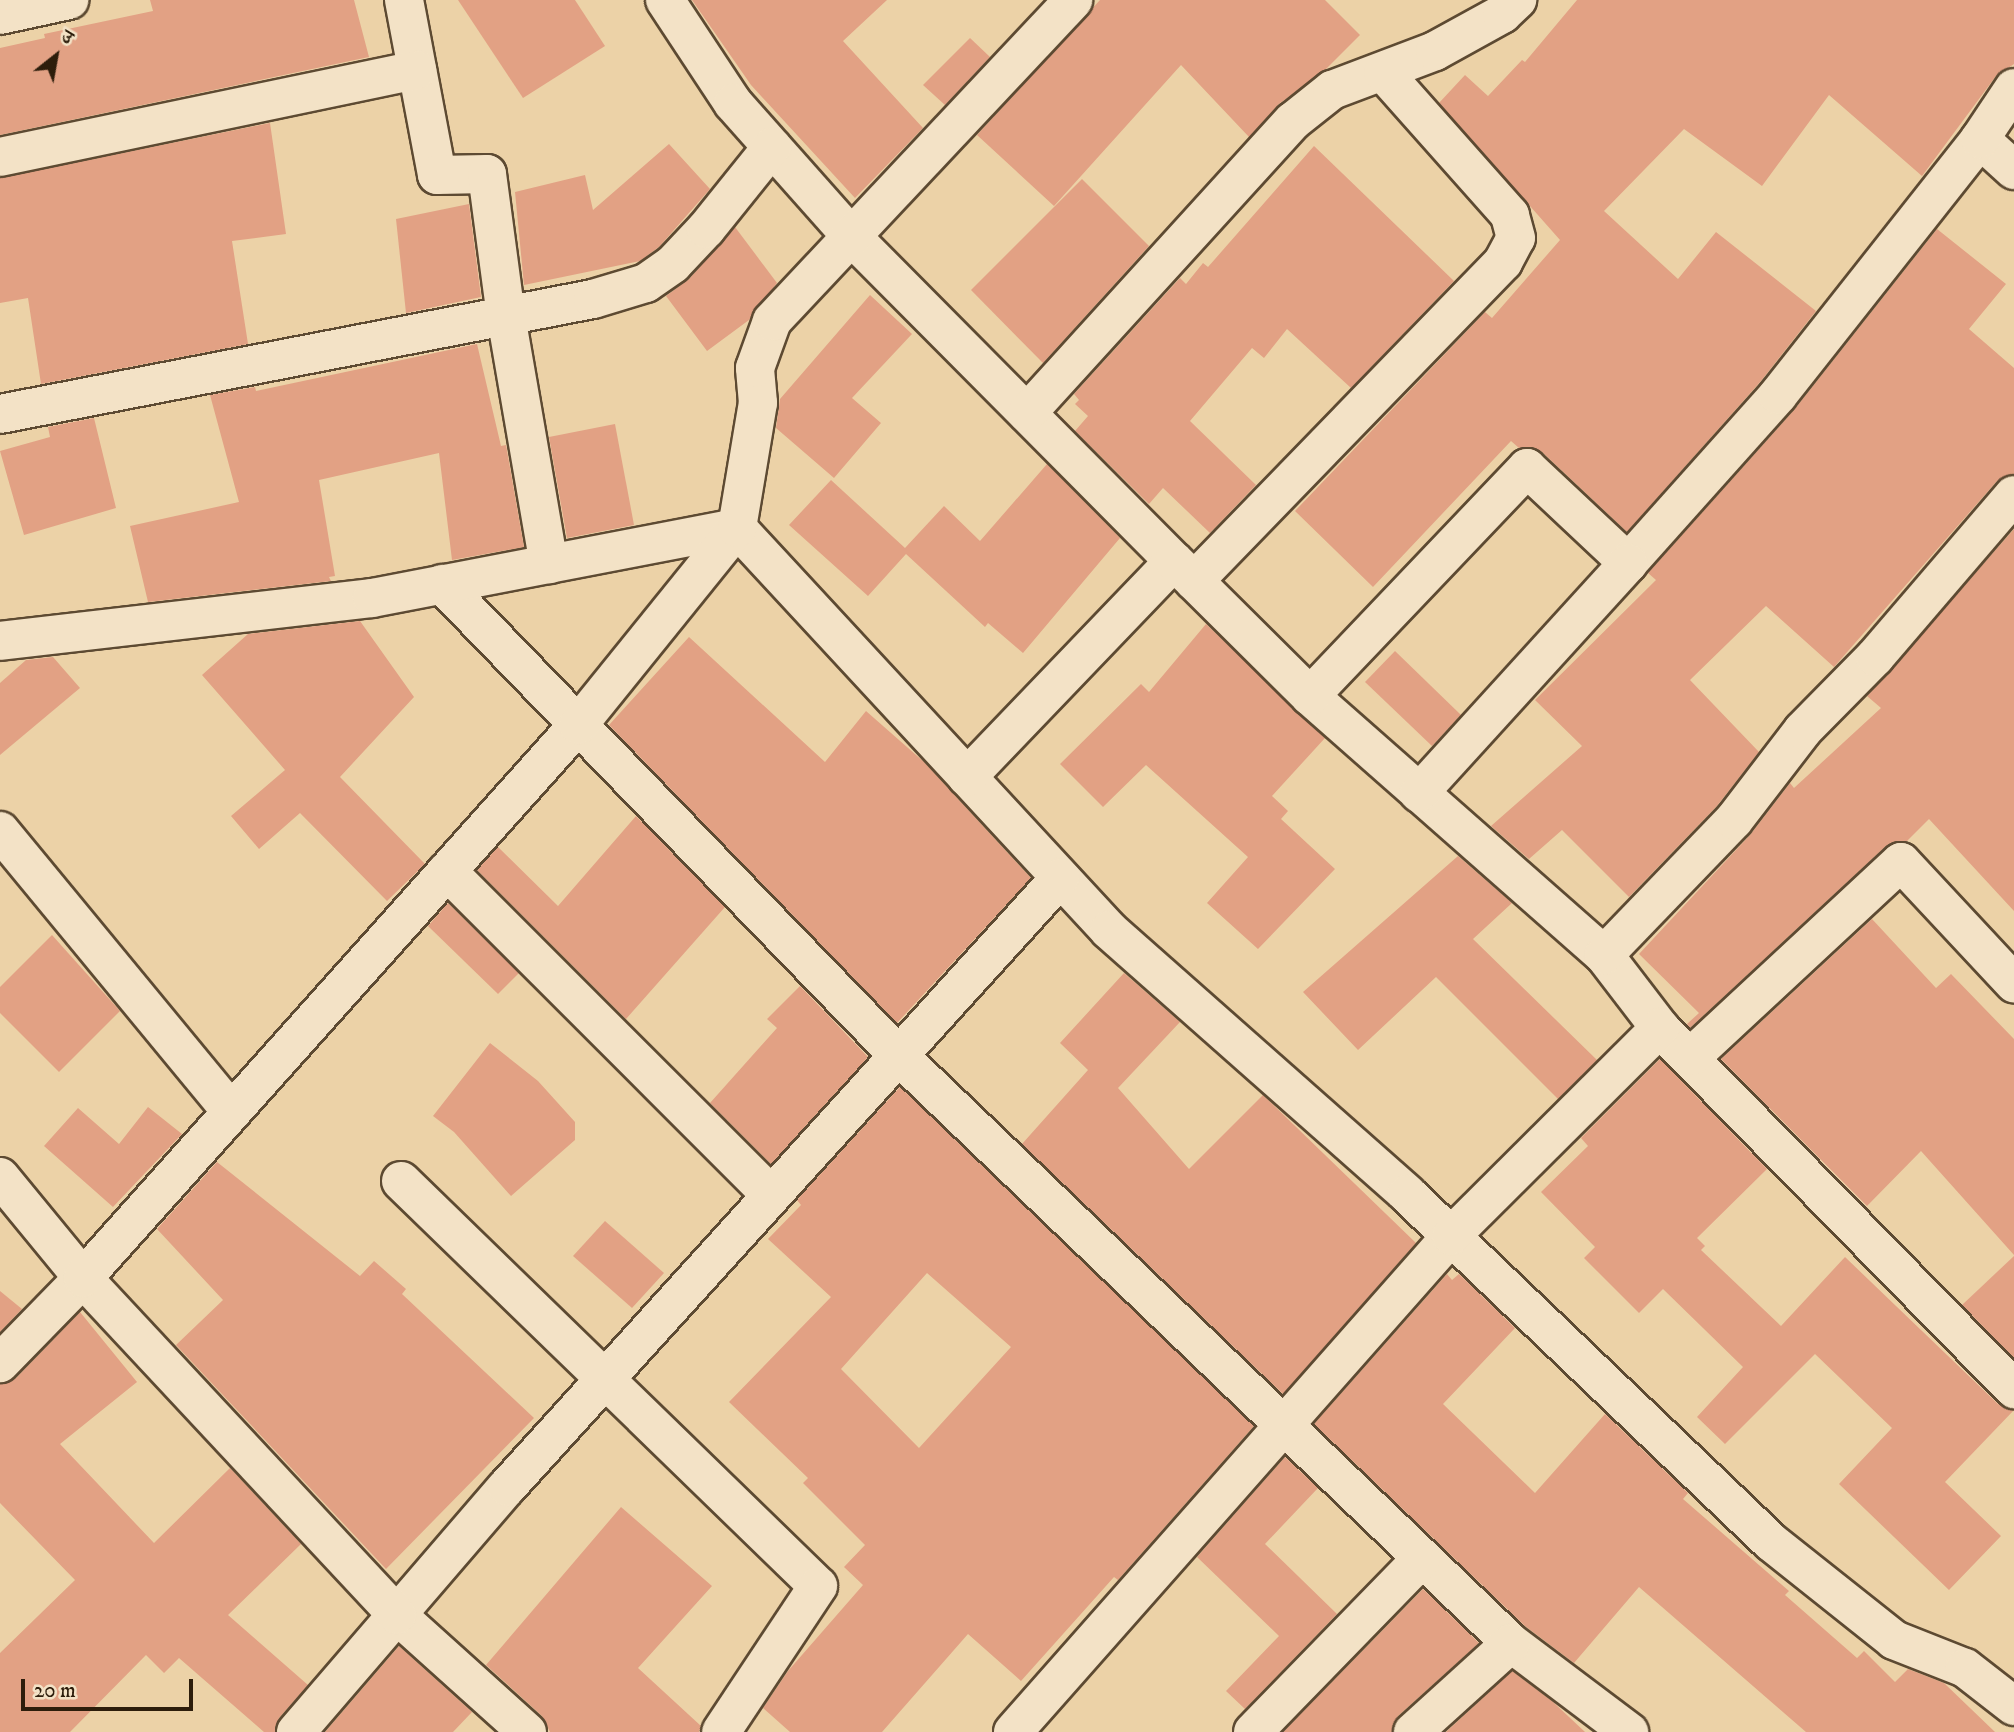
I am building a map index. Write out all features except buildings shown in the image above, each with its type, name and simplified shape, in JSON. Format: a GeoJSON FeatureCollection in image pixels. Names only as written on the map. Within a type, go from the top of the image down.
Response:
{"type":"FeatureCollection","features":[{"type":"Feature","properties":{"kind":"street"},"geometry":{"type":"LineString","coordinates":[[0,15],[69,0]]}},
{"type":"Feature","properties":{"kind":"street"},"geometry":{"type":"LineString","coordinates":[[404,0],[437,175],[487,174],[506,316],[549,564]]}},
{"type":"Feature","properties":{"kind":"street"},"geometry":{"type":"LineString","coordinates":[[665,0],[733,103],[853,238],[1310,696],[1604,955],[1660,1028],[1692,1056],[2014,1389]]}},
{"type":"Feature","properties":{"kind":"street"},"geometry":{"type":"LineString","coordinates":[[0,1363],[83,1278],[578,725],[737,528],[758,403],[755,368],[772,321],[799,287],[853,238],[1073,0]]}},
{"type":"Feature","properties":{"kind":"street"},"geometry":{"type":"LineString","coordinates":[[1027,413],[1293,121],[1332,90],[1435,51],[1502,14],[1517,0]]}},
{"type":"Feature","properties":{"kind":"street"},"geometry":{"type":"LineString","coordinates":[[0,157],[417,70]]}},
{"type":"Feature","properties":{"kind":"street"},"geometry":{"type":"LineString","coordinates":[[967,776],[1184,571],[1503,262],[1516,239],[1510,215],[1383,72]]}},
{"type":"Feature","properties":{"kind":"street"},"geometry":{"type":"LineString","coordinates":[[1419,793],[1778,395],[1980,139],[2014,88]]}},
{"type":"Feature","properties":{"kind":"street"},"geometry":{"type":"LineString","coordinates":[[1980,139],[2014,170]]}},
{"type":"Feature","properties":{"kind":"street"},"geometry":{"type":"LineString","coordinates":[[0,414],[593,299],[646,282],[673,264],[706,229],[772,147]]}},
{"type":"Feature","properties":{"kind":"street"},"geometry":{"type":"LineString","coordinates":[[1310,696],[1527,468],[1628,563]]}},
{"type":"Feature","properties":{"kind":"street"},"geometry":{"type":"LineString","coordinates":[[1604,955],[1734,820],[1803,730],[1875,657],[2014,495]]}},
{"type":"Feature","properties":{"kind":"street"},"geometry":{"type":"LineString","coordinates":[[0,641],[372,598],[737,528]]}},
{"type":"Feature","properties":{"kind":"street"},"geometry":{"type":"LineString","coordinates":[[737,528],[1109,930],[1451,1236],[1771,1542],[1894,1640],[1965,1668],[2014,1706]]}},
{"type":"Feature","properties":{"kind":"street"},"geometry":{"type":"LineString","coordinates":[[442,584],[899,1056],[1511,1643],[1629,1732]]}},
{"type":"Feature","properties":{"kind":"street"},"geometry":{"type":"LineString","coordinates":[[0,831],[232,1112]]}},
{"type":"Feature","properties":{"kind":"street"},"geometry":{"type":"LineString","coordinates":[[1692,1056],[1901,862],[2014,983]]}},
{"type":"Feature","properties":{"kind":"street"},"geometry":{"type":"LineString","coordinates":[[447,871],[771,1195]]}},
{"type":"Feature","properties":{"kind":"street"},"geometry":{"type":"LineString","coordinates":[[296,1732],[603,1380],[1060,878]]}},
{"type":"Feature","properties":{"kind":"street"},"geometry":{"type":"LineString","coordinates":[[1013,1732],[1451,1236],[1660,1028]]}},
{"type":"Feature","properties":{"kind":"street"},"geometry":{"type":"LineString","coordinates":[[0,1177],[83,1278],[397,1615],[527,1732]]}},
{"type":"Feature","properties":{"kind":"street"},"geometry":{"type":"LineString","coordinates":[[401,1181],[818,1586],[721,1732]]}},
{"type":"Feature","properties":{"kind":"street"},"geometry":{"type":"LineString","coordinates":[[1253,1732],[1421,1559]]}},
{"type":"Feature","properties":{"kind":"street"},"geometry":{"type":"LineString","coordinates":[[1413,1732],[1511,1643]]}}]}
